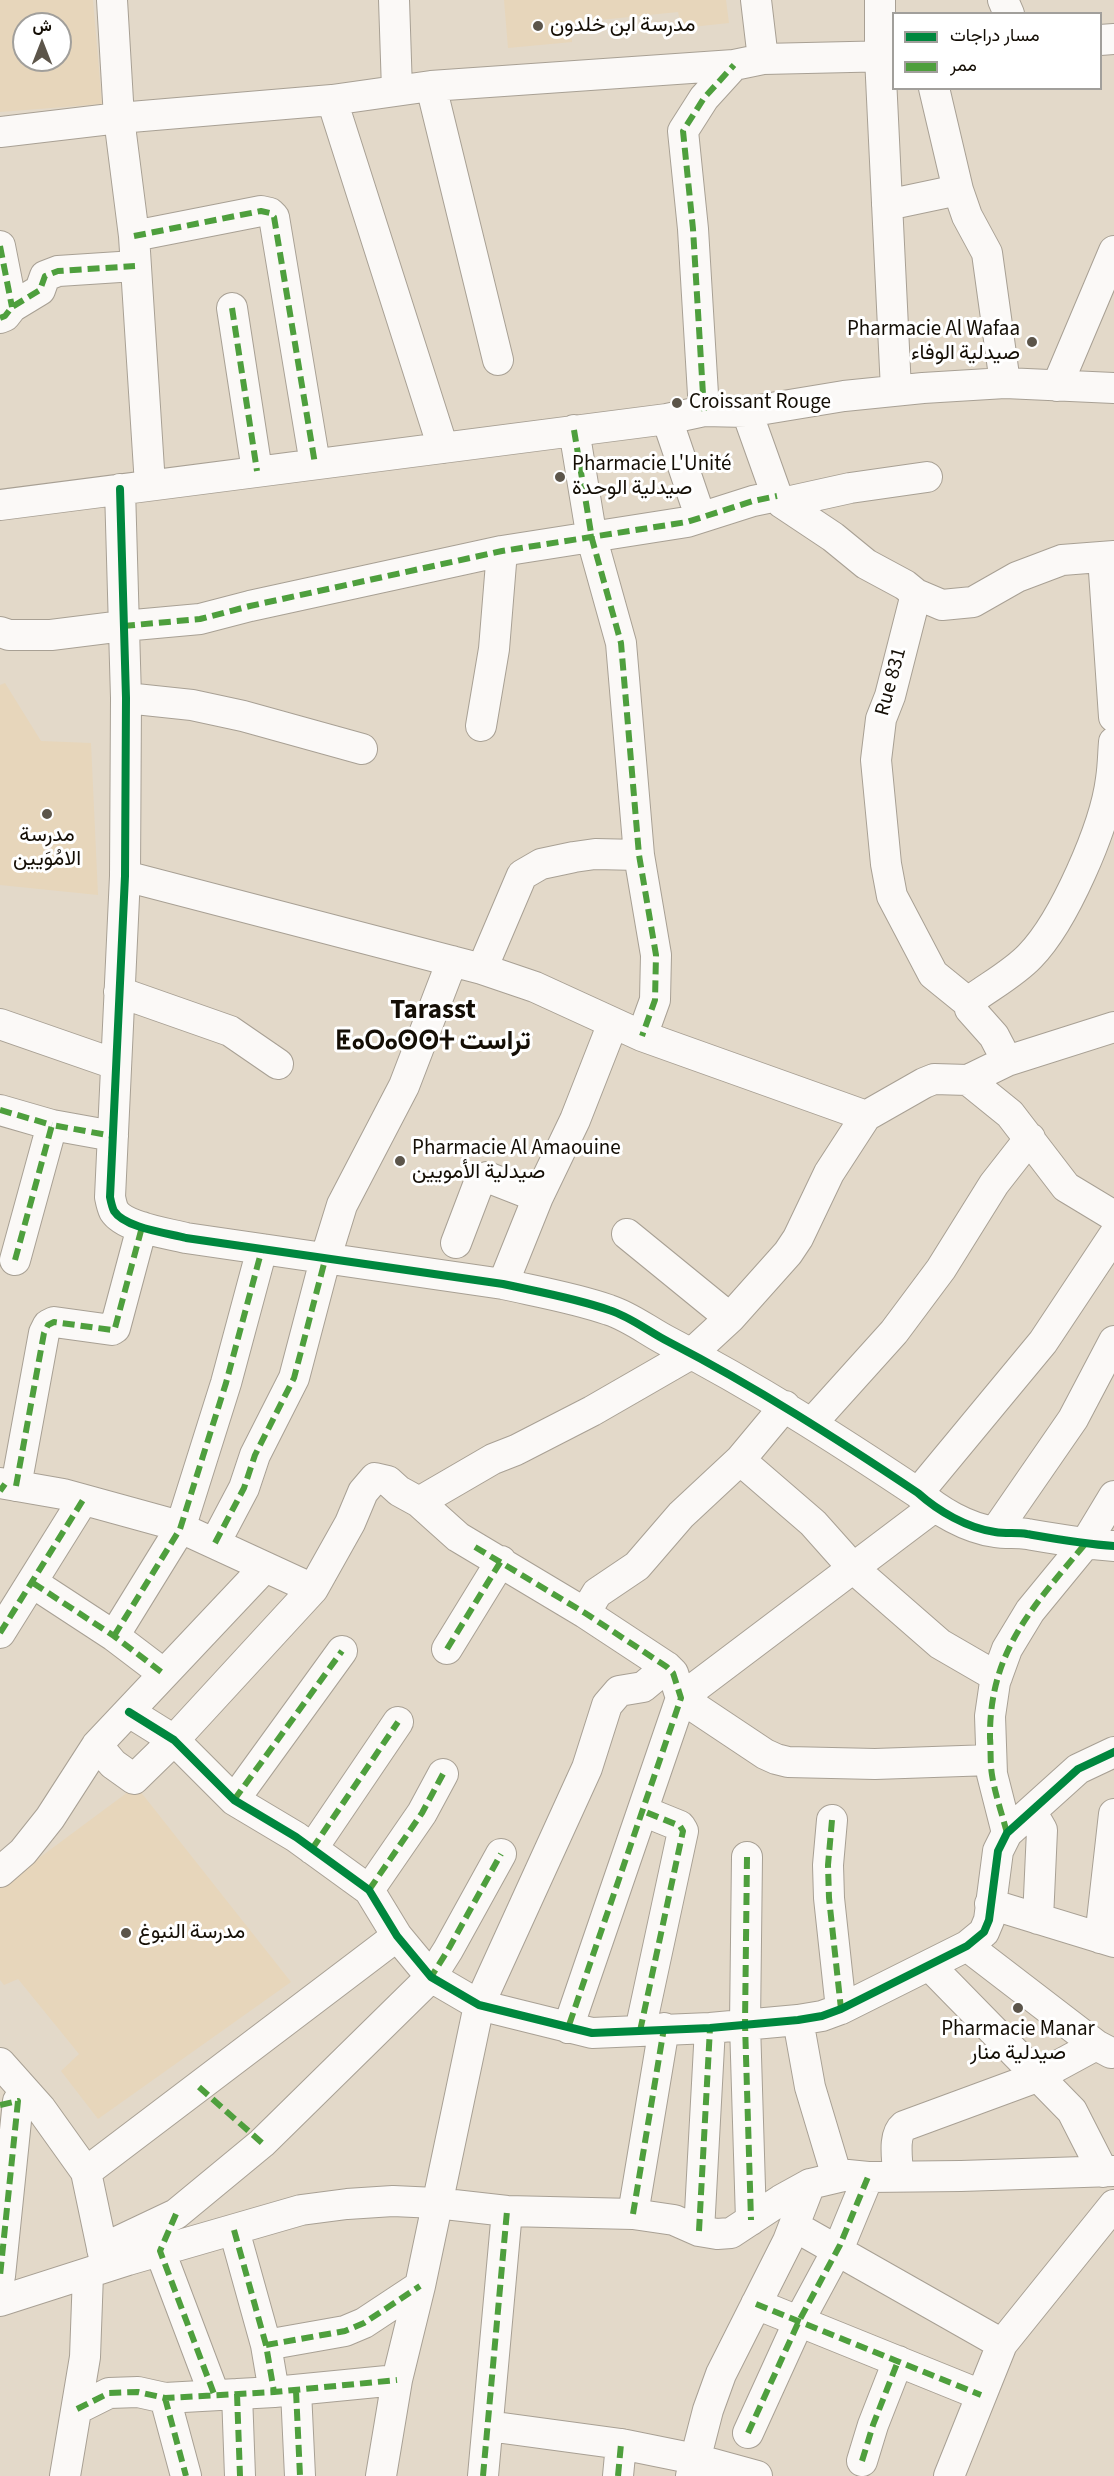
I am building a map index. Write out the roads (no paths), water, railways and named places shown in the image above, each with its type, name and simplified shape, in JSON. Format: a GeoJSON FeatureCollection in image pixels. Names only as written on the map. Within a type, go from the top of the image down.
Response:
{"type":"FeatureCollection","features":[{"type":"Feature","properties":{"kind":"street"},"geometry":{"type":"LineString","coordinates":[[112,0],[120,118],[134,236],[150,485]]}},
{"type":"Feature","properties":{"kind":"street"},"geometry":{"type":"LineString","coordinates":[[394,0],[397,90]]}},
{"type":"Feature","properties":{"kind":"street"},"geometry":{"type":"LineString","coordinates":[[756,0],[763,59]]}},
{"type":"Feature","properties":{"kind":"street"},"geometry":{"type":"LineString","coordinates":[[880,0],[887,57],[886,205],[896,390]]}},
{"type":"Feature","properties":{"kind":"street"},"geometry":{"type":"LineString","coordinates":[[0,132],[120,118],[332,100],[431,86],[734,65],[763,59],[887,57]]}},
{"type":"Feature","properties":{"kind":"street"},"geometry":{"type":"LineString","coordinates":[[704,411],[693,229],[683,131],[704,98],[734,65]]}},
{"type":"Feature","properties":{"kind":"street"},"geometry":{"type":"LineString","coordinates":[[431,86],[498,360]]}},
{"type":"Feature","properties":{"kind":"street"},"geometry":{"type":"LineString","coordinates":[[934,90],[958,190],[967,216],[987,253],[1005,383]]}},
{"type":"Feature","properties":{"kind":"street"},"geometry":{"type":"LineString","coordinates":[[332,100],[443,448]]}},
{"type":"Feature","properties":{"kind":"street"},"geometry":{"type":"LineString","coordinates":[[886,205],[958,190]]}},
{"type":"Feature","properties":{"kind":"street"},"geometry":{"type":"LineString","coordinates":[[134,236],[261,211],[270,213],[274,217],[315,464]]}},
{"type":"Feature","properties":{"kind":"street"},"geometry":{"type":"LineString","coordinates":[[0,246],[6,312],[40,290],[45,276],[58,271],[135,266]]}},
{"type":"Feature","properties":{"kind":"street"},"geometry":{"type":"LineString","coordinates":[[1057,386],[1114,251]]}},
{"type":"Feature","properties":{"kind":"street"},"geometry":{"type":"LineString","coordinates":[[232,308],[257,471]]}},
{"type":"Feature","properties":{"kind":"street"},"geometry":{"type":"LineString","coordinates":[[0,505],[667,419],[704,411],[747,412],[896,390],[1005,383],[1114,388]]}},
{"type":"Feature","properties":{"kind":"street"},"geometry":{"type":"LineString","coordinates":[[747,412],[779,500],[833,537],[866,564],[905,585],[916,594],[942,605],[973,602],[1035,569],[1062,560],[1109,557],[1114,717]]}},
{"type":"Feature","properties":{"kind":"street"},"geometry":{"type":"LineString","coordinates":[[667,419],[700,516]]}},
{"type":"Feature","properties":{"kind":"street"},"geometry":{"type":"LineString","coordinates":[[574,430],[592,539],[621,643],[639,855],[656,956],[655,1000],[642,1036]]}},
{"type":"Feature","properties":{"kind":"street"},"geometry":{"type":"LineString","coordinates":[[0,632],[17,636],[51,635],[200,619],[502,551],[592,539],[687,522],[700,516],[779,500],[927,477]]}},
{"type":"Feature","properties":{"kind":"street"},"geometry":{"type":"LineString","coordinates":[[120,489],[126,698],[125,876],[110,1197],[113,1209],[121,1218],[142,1227],[186,1238],[325,1260],[503,1284],[555,1295],[608,1310],[628,1317],[650,1333],[785,1406],[926,1500],[974,1526],[995,1532],[1022,1533],[1100,1545]]}},
{"type":"Feature","properties":{"kind":"street"},"geometry":{"type":"LineString","coordinates":[[481,726],[494,649],[502,551]]}},
{"type":"Feature","properties":{"kind":"street","name":"Rue 831"},"geometry":{"type":"LineString","coordinates":[[916,594],[879,729],[876,760],[886,864],[892,896],[933,974],[970,1004],[970,1009],[994,1036],[1007,1061]]}},
{"type":"Feature","properties":{"kind":"street"},"geometry":{"type":"LineString","coordinates":[[126,698],[192,705],[362,749]]}},
{"type":"Feature","properties":{"kind":"street"},"geometry":{"type":"LineString","coordinates":[[970,1004],[971,1000],[1029,958],[1047,937],[1064,908],[1107,822],[1114,742]]}},
{"type":"Feature","properties":{"kind":"street"},"geometry":{"type":"LineString","coordinates":[[482,969],[522,875],[541,864],[574,857],[595,854],[639,855]]}},
{"type":"Feature","properties":{"kind":"street"},"geometry":{"type":"LineString","coordinates":[[125,876],[482,969],[536,987],[642,1036],[866,1116]]}},
{"type":"Feature","properties":{"kind":"street"},"geometry":{"type":"LineString","coordinates":[[215,1543],[244,1488],[255,1455],[294,1378],[342,1205],[404,1086],[452,961]]}},
{"type":"Feature","properties":{"kind":"street"},"geometry":{"type":"LineString","coordinates":[[119,992],[230,1031],[278,1065]]}},
{"type":"Feature","properties":{"kind":"street"},"geometry":{"type":"LineString","coordinates":[[503,1284],[538,1197],[575,1120],[613,1023]]}},
{"type":"Feature","properties":{"kind":"street"},"geometry":{"type":"LineString","coordinates":[[0,1024],[115,1065]]}},
{"type":"Feature","properties":{"kind":"street"},"geometry":{"type":"LineString","coordinates":[[419,1502],[493,1459],[516,1450],[592,1411],[691,1354],[730,1318],[778,1266],[798,1239],[829,1173],[866,1116],[915,1087],[934,1079],[968,1080],[1007,1061],[1092,1032],[1114,1027]]}},
{"type":"Feature","properties":{"kind":"street"},"geometry":{"type":"LineString","coordinates":[[968,1080],[1010,1114],[1066,1187],[1114,1216]]}},
{"type":"Feature","properties":{"kind":"street"},"geometry":{"type":"LineString","coordinates":[[0,1110],[52,1125],[113,1136]]}},
{"type":"Feature","properties":{"kind":"street"},"geometry":{"type":"LineString","coordinates":[[15,1260],[52,1125]]}},
{"type":"Feature","properties":{"kind":"street"},"geometry":{"type":"LineString","coordinates":[[812,1423],[894,1332],[941,1269],[994,1184],[1030,1138]]}},
{"type":"Feature","properties":{"kind":"street"},"geometry":{"type":"LineString","coordinates":[[456,1243],[480,1180],[487,1177],[538,1197]]}},
{"type":"Feature","properties":{"kind":"street"},"geometry":{"type":"LineString","coordinates":[[142,1227],[115,1328],[112,1330],[54,1322],[48,1325],[44,1333],[5,1486],[83,1500],[172,1524],[313,1589]]}},
{"type":"Feature","properties":{"kind":"street"},"geometry":{"type":"LineString","coordinates":[[627,1234],[730,1318]]}},
{"type":"Feature","properties":{"kind":"street"},"geometry":{"type":"LineString","coordinates":[[568,2028],[681,1698],[854,1569],[926,1500],[1043,1342],[1114,1235]]}},
{"type":"Feature","properties":{"kind":"street"},"geometry":{"type":"LineString","coordinates":[[114,1636],[180,1529],[226,1383],[261,1250]]}},
{"type":"Feature","properties":{"kind":"street"},"geometry":{"type":"LineString","coordinates":[[995,1532],[1073,1419],[1114,1341]]}},
{"type":"Feature","properties":{"kind":"street"},"geometry":{"type":"LineString","coordinates":[[585,1613],[597,1593],[638,1566],[681,1515],[740,1460],[785,1406]]}},
{"type":"Feature","properties":{"kind":"street"},"geometry":{"type":"LineString","coordinates":[[740,1460],[813,1523],[854,1569],[940,1644],[997,1677]]}},
{"type":"Feature","properties":{"kind":"street"},"geometry":{"type":"LineString","coordinates":[[97,1745],[113,1764],[134,1779],[174,1740],[313,1589],[350,1523],[363,1492],[375,1478],[388,1480],[399,1491],[419,1502],[458,1537],[585,1613],[667,1667],[673,1673],[681,1698],[765,1754],[788,1762],[875,1764],[991,1760]]}},
{"type":"Feature","properties":{"kind":"street"},"geometry":{"type":"LineString","coordinates":[[1015,1826],[992,1774],[990,1716],[997,1677],[1007,1649],[1030,1611],[1100,1545],[1114,1496]]}},
{"type":"Feature","properties":{"kind":"street"},"geometry":{"type":"LineString","coordinates":[[0,1633],[83,1500]]}},
{"type":"Feature","properties":{"kind":"street"},"geometry":{"type":"LineString","coordinates":[[447,1649],[501,1561]]}},
{"type":"Feature","properties":{"kind":"street"},"geometry":{"type":"LineString","coordinates":[[0,1872],[23,1852],[50,1818],[97,1745],[264,1568]]}},
{"type":"Feature","properties":{"kind":"street"},"geometry":{"type":"LineString","coordinates":[[33,1583],[114,1636],[164,1674]]}},
{"type":"Feature","properties":{"kind":"street"},"geometry":{"type":"LineString","coordinates":[[234,1800],[342,1651]]}},
{"type":"Feature","properties":{"kind":"street"},"geometry":{"type":"LineString","coordinates":[[381,2476],[397,2380],[420,2286],[479,2005],[587,1768],[607,1705],[618,1691],[643,1687],[667,1667]]}},
{"type":"Feature","properties":{"kind":"street"},"geometry":{"type":"LineString","coordinates":[[129,1712],[174,1740],[234,1800],[312,1849],[369,1890],[397,1936],[431,1977],[479,2005],[592,2033],[710,2028],[822,2016],[841,2009],[967,1946],[984,1932],[989,1920],[998,1851],[1015,1826],[1078,1769],[1114,1752]]}},
{"type":"Feature","properties":{"kind":"street"},"geometry":{"type":"LineString","coordinates":[[312,1849],[398,1722]]}},
{"type":"Feature","properties":{"kind":"street"},"geometry":{"type":"LineString","coordinates":[[369,1890],[422,1813],[443,1774]]}},
{"type":"Feature","properties":{"kind":"street"},"geometry":{"type":"LineString","coordinates":[[633,2214],[652,2030],[683,1831],[680,1826],[643,1811]]}},
{"type":"Feature","properties":{"kind":"street"},"geometry":{"type":"LineString","coordinates":[[990,1904],[1107,1940],[1114,1814]]}},
{"type":"Feature","properties":{"kind":"street"},"geometry":{"type":"LineString","coordinates":[[832,1820],[828,1865],[829,1898],[841,2009]]}},
{"type":"Feature","properties":{"kind":"street"},"geometry":{"type":"LineString","coordinates":[[1015,1826],[1038,1823],[1042,1830],[1038,1919]]}},
{"type":"Feature","properties":{"kind":"street"},"geometry":{"type":"LineString","coordinates":[[99,2264],[176,2214],[244,2157],[431,1977],[501,1854]]}},
{"type":"Feature","properties":{"kind":"street"},"geometry":{"type":"LineString","coordinates":[[747,1857],[745,2024],[751,2220]]}},
{"type":"Feature","properties":{"kind":"street"},"geometry":{"type":"LineString","coordinates":[[86,2172],[397,1936]]}},
{"type":"Feature","properties":{"kind":"street"},"geometry":{"type":"LineString","coordinates":[[967,1946],[1105,2050]]}},
{"type":"Feature","properties":{"kind":"street"},"geometry":{"type":"LineString","coordinates":[[0,2301],[99,2264],[160,2251],[301,2210],[335,2206],[393,2201],[507,2211],[633,2214],[674,2220],[699,2231],[717,2234],[732,2233],[751,2220],[824,2181],[848,2175],[868,2177],[1108,2172],[1072,2111],[929,1965]]}},
{"type":"Feature","properties":{"kind":"street"},"geometry":{"type":"LineString","coordinates":[[693,2468],[721,2373],[794,2226],[824,2181],[798,2020]]}},
{"type":"Feature","properties":{"kind":"street"},"geometry":{"type":"LineString","coordinates":[[699,2231],[710,2028]]}},
{"type":"Feature","properties":{"kind":"street"},"geometry":{"type":"LineString","coordinates":[[898,2176],[897,2138],[899,2130],[904,2126],[1105,2050]]}},
{"type":"Feature","properties":{"kind":"street"},"geometry":{"type":"LineString","coordinates":[[0,2063],[14,2099],[0,2276]]}},
{"type":"Feature","properties":{"kind":"street"},"geometry":{"type":"LineString","coordinates":[[14,2099],[41,2109],[86,2172],[99,2264],[65,2476]]}},
{"type":"Feature","properties":{"kind":"street"},"geometry":{"type":"LineString","coordinates":[[748,2433],[799,2321],[836,2252],[868,2177]]}},
{"type":"Feature","properties":{"kind":"street"},"geometry":{"type":"LineString","coordinates":[[949,2476],[1002,2344],[1114,2205]]}},
{"type":"Feature","properties":{"kind":"street"},"geometry":{"type":"LineString","coordinates":[[483,2476],[507,2211]]}},
{"type":"Feature","properties":{"kind":"street"},"geometry":{"type":"LineString","coordinates":[[794,2226],[836,2252],[1002,2344]]}},
{"type":"Feature","properties":{"kind":"street"},"geometry":{"type":"LineString","coordinates":[[234,2230],[266,2345],[285,2391],[300,2476]]}},
{"type":"Feature","properties":{"kind":"street"},"geometry":{"type":"LineString","coordinates":[[160,2251],[225,2394],[240,2476]]}},
{"type":"Feature","properties":{"kind":"street"},"geometry":{"type":"LineString","coordinates":[[266,2345],[345,2331],[371,2319],[420,2286]]}},
{"type":"Feature","properties":{"kind":"street"},"geometry":{"type":"LineString","coordinates":[[756,2304],[981,2395]]}},
{"type":"Feature","properties":{"kind":"street"},"geometry":{"type":"LineString","coordinates":[[862,2461],[873,2425],[898,2361]]}},
{"type":"Feature","properties":{"kind":"street"},"geometry":{"type":"LineString","coordinates":[[77,2409],[109,2393],[138,2392],[165,2398],[285,2391],[397,2380]]}},
{"type":"Feature","properties":{"kind":"street"},"geometry":{"type":"LineString","coordinates":[[165,2398],[186,2476]]}},
{"type":"Feature","properties":{"kind":"street"},"geometry":{"type":"LineString","coordinates":[[488,2426],[621,2444],[693,2468],[756,2476]]}},
{"type":"Feature","properties":{"kind":"street"},"geometry":{"type":"LineString","coordinates":[[618,2476],[621,2444]]}},
{"type":"Feature","properties":{"kind":"place","name":"مدرسة ابن خلدون"},"geometry":{"type":"Point","coordinates":[538,26]}},
{"type":"Feature","properties":{"kind":"place","name":"Pharmacie Al Wafaa صيدلية الوفاء"},"geometry":{"type":"Point","coordinates":[1032,342]}},
{"type":"Feature","properties":{"kind":"place","name":"Croissant Rouge"},"geometry":{"type":"Point","coordinates":[677,403]}},
{"type":"Feature","properties":{"kind":"place","name":"Pharmacie L'Unité صيدلية الوحدة"},"geometry":{"type":"Point","coordinates":[560,477]}},
{"type":"Feature","properties":{"kind":"place","name":"مدرسة الامُوَيين"},"geometry":{"type":"Point","coordinates":[47,814]}},
{"type":"Feature","properties":{"kind":"place","name":"Pharmacie Al Amaouine صيدلية الأمويين"},"geometry":{"type":"Point","coordinates":[400,1161]}},
{"type":"Feature","properties":{"kind":"place","name":"مدرسة النبوغ"},"geometry":{"type":"Point","coordinates":[126,1933]}},
{"type":"Feature","properties":{"kind":"place","name":"Pharmacie Manar صيدلية منار"},"geometry":{"type":"Point","coordinates":[1018,2008]}},
{"type":"Feature","properties":{"kind":"district","name":"Tarasst ⵟⴰⵔⴰⵙⵙⵜ تراست"},"geometry":{"type":"Point","coordinates":[433,1028]}}]}
